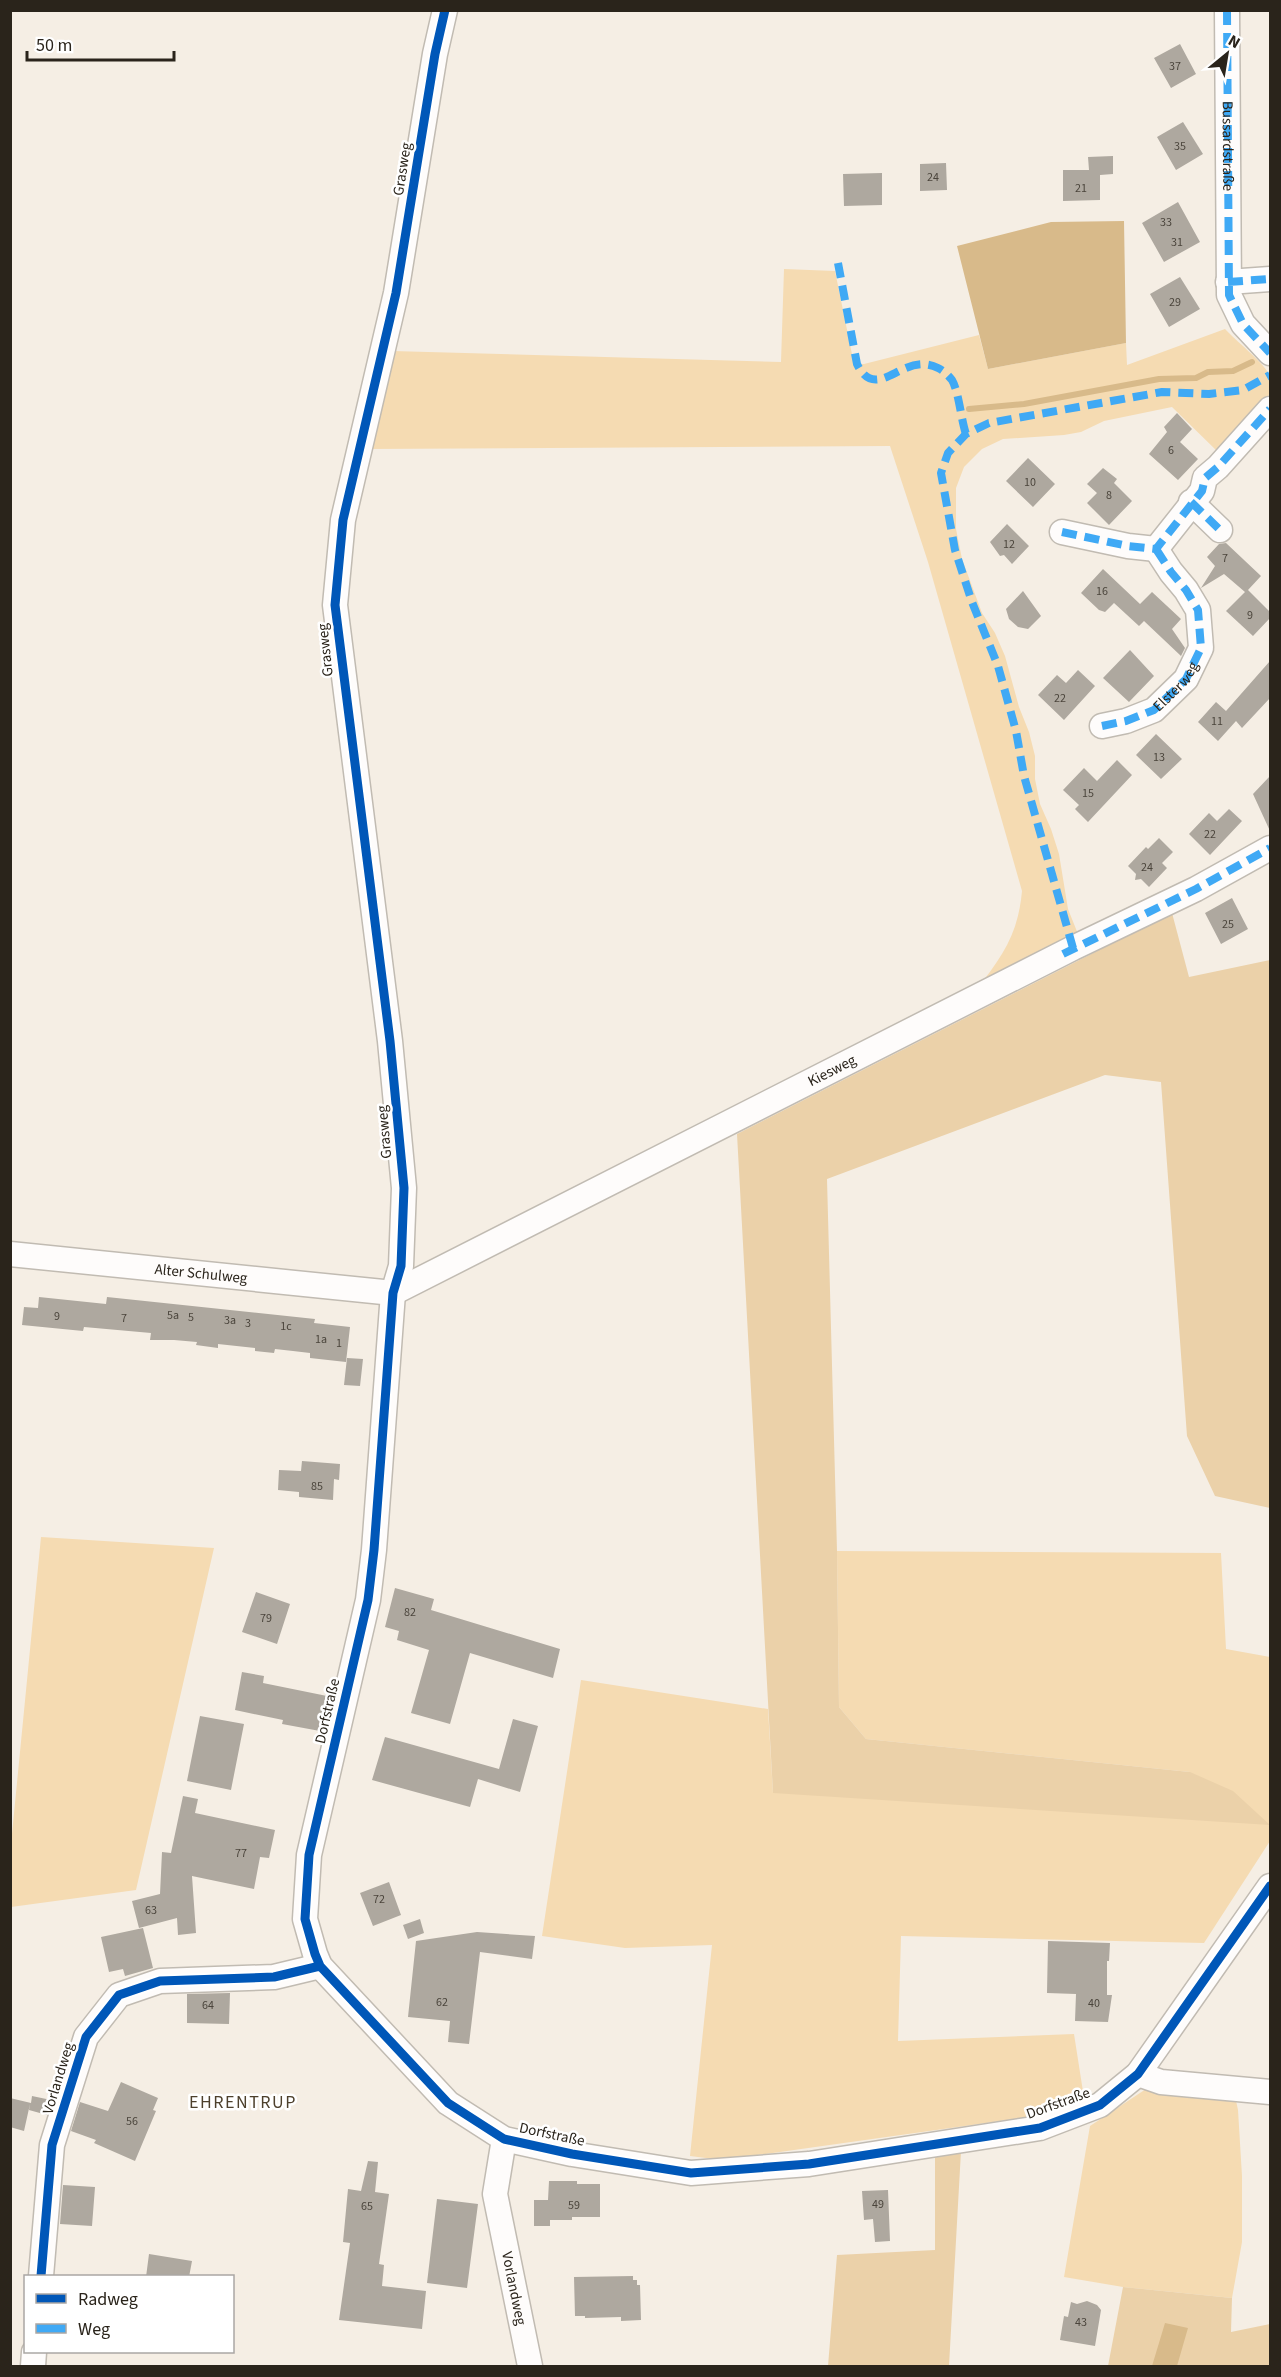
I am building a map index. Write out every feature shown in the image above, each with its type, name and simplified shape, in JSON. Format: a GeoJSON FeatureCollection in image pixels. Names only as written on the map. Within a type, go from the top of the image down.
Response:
{"type":"FeatureCollection","features":[{"type":"Feature","properties":{"kind":"street","name":"Grasweg"},"geometry":{"type":"LineString","coordinates":[[393,1293],[402,1266],[404,1188],[389,1029],[335,605],[343,520],[396,293],[435,54],[445,10]]}},
{"type":"Feature","properties":{"kind":"street","name":"Bussardstraße"},"geometry":{"type":"LineString","coordinates":[[1227,10],[1229,296],[1243,324],[1270,353]]}},
{"type":"Feature","properties":{"kind":"street"},"geometry":{"type":"LineString","coordinates":[[1228,282],[1270,279]]}},
{"type":"Feature","properties":{"kind":"street"},"geometry":{"type":"LineString","coordinates":[[1062,532],[1128,546],[1156,549],[1202,491],[1205,478],[1218,467],[1270,409]]}},
{"type":"Feature","properties":{"kind":"street"},"geometry":{"type":"LineString","coordinates":[[1191,502],[1220,530]]}},
{"type":"Feature","properties":{"kind":"street","name":"Elsterweg"},"geometry":{"type":"LineString","coordinates":[[1102,726],[1126,722],[1154,710],[1186,679],[1201,648],[1198,610],[1156,549]]}},
{"type":"Feature","properties":{"kind":"street","name":"Kiesweg"},"geometry":{"type":"LineString","coordinates":[[393,1293],[1073,948],[1196,889],[1270,848]]}},
{"type":"Feature","properties":{"kind":"street","name":"Alter Schulweg"},"geometry":{"type":"LineString","coordinates":[[10,1254],[393,1293]]}},
{"type":"Feature","properties":{"kind":"street","name":"Dorfstraße"},"geometry":{"type":"LineString","coordinates":[[393,1293],[374,1550],[368,1600],[309,1856],[305,1919],[315,1954],[321,1966],[448,2103],[504,2139],[572,2154],[691,2173],[809,2164],[1040,2128],[1100,2105],[1138,2074],[1270,1886]]}},
{"type":"Feature","properties":{"kind":"street","name":"Vorlandweg"},"geometry":{"type":"LineString","coordinates":[[41,2275],[52,2145],[86,2037],[119,1995],[160,1981],[274,1977],[321,1966]]}},
{"type":"Feature","properties":{"kind":"street"},"geometry":{"type":"LineString","coordinates":[[1138,2074],[1161,2082],[1270,2092]]}},
{"type":"Feature","properties":{"kind":"street","name":"Vorlandweg"},"geometry":{"type":"LineString","coordinates":[[504,2139],[495,2194],[530,2367]]}},
{"type":"Feature","properties":{"kind":"shaded area"},"geometry":{"type":"Polygon","coordinates":[[[1124,221],[1126,343],[988,369],[957,246],[1051,222],[1124,221]]]}},
{"type":"Feature","properties":{"kind":"shaded area"},"geometry":{"type":"Polygon","coordinates":[[[784,269],[835,271],[854,364],[864,364],[979,335],[988,369],[1126,343],[1127,365],[1225,329],[1261,363],[1270,377],[1271,388],[1266,401],[1218,452],[1172,407],[1104,421],[1081,432],[1003,439],[982,449],[964,467],[956,488],[956,529],[962,559],[982,613],[995,633],[1005,656],[1019,707],[1029,732],[1035,756],[1035,779],[1040,804],[1059,854],[1068,909],[1080,939],[976,990],[994,967],[1013,933],[1022,891],[928,562],[890,446],[365,449],[392,351],[781,362],[784,269]]]}},
{"type":"Feature","properties":{"kind":"shaded area"},"geometry":{"type":"Polygon","coordinates":[[[1172,913],[1189,977],[1270,960],[1270,1508],[1215,1496],[1187,1436],[1161,1082],[1105,1075],[827,1179],[839,1707],[866,1739],[1190,1772],[1233,1791],[1270,1825],[773,1793],[737,1134],[1172,913]]]}},
{"type":"Feature","properties":{"kind":"shaded area"},"geometry":{"type":"Polygon","coordinates":[[[41,1537],[214,1548],[136,1890],[11,1907],[11,1844],[41,1537]]]}},
{"type":"Feature","properties":{"kind":"shaded area"},"geometry":{"type":"Polygon","coordinates":[[[837,1551],[1221,1553],[1226,1649],[1270,1657],[1270,1841],[1204,1943],[901,1936],[898,2041],[1074,2034],[1084,2098],[1029,2117],[722,2160],[690,2156],[712,1945],[625,1948],[542,1936],[581,1680],[768,1709],[773,1793],[1190,1772],[866,1739],[839,1707],[837,1551]]]}},
{"type":"Feature","properties":{"kind":"shaded area"},"geometry":{"type":"Polygon","coordinates":[[[1146,2089],[1235,2096],[1242,2176],[1242,2242],[1232,2298],[1123,2287],[1064,2277],[1090,2126],[1146,2089]]]}},
{"type":"Feature","properties":{"kind":"shaded area"},"geometry":{"type":"Polygon","coordinates":[[[961,2151],[949,2366],[828,2366],[837,2255],[935,2250],[935,2155],[961,2151]]]}},
{"type":"Feature","properties":{"kind":"shaded area"},"geometry":{"type":"Polygon","coordinates":[[[1123,2287],[1232,2298],[1231,2332],[1270,2324],[1270,2366],[1108,2366],[1123,2287]]]}},
{"type":"Feature","properties":{"kind":"shaded area"},"geometry":{"type":"Polygon","coordinates":[[[1165,2323],[1188,2328],[1177,2366],[1152,2366],[1165,2323]]]}},
{"type":"Feature","properties":{"kind":"building"},"geometry":{"type":"Polygon","coordinates":[[[1180,44],[1196,74],[1171,88],[1154,58],[1180,44]]]}},
{"type":"Feature","properties":{"kind":"building"},"geometry":{"type":"Polygon","coordinates":[[[1183,122],[1203,154],[1176,170],[1157,137],[1183,122]]]}},
{"type":"Feature","properties":{"kind":"building"},"geometry":{"type":"Polygon","coordinates":[[[1113,156],[1113,174],[1100,175],[1100,200],[1063,201],[1063,170],[1089,170],[1088,157],[1113,156]]]}},
{"type":"Feature","properties":{"kind":"building"},"geometry":{"type":"Polygon","coordinates":[[[946,163],[947,190],[920,191],[920,164],[946,163]]]}},
{"type":"Feature","properties":{"kind":"building"},"geometry":{"type":"Polygon","coordinates":[[[882,173],[882,205],[844,206],[843,174],[882,173]]]}},
{"type":"Feature","properties":{"kind":"building"},"geometry":{"type":"Polygon","coordinates":[[[1178,202],[1200,242],[1164,262],[1142,223],[1178,202]]]}},
{"type":"Feature","properties":{"kind":"building"},"geometry":{"type":"Polygon","coordinates":[[[1180,277],[1200,309],[1169,327],[1150,294],[1180,277]]]}},
{"type":"Feature","properties":{"kind":"building"},"geometry":{"type":"Polygon","coordinates":[[[1177,413],[1192,429],[1180,442],[1198,459],[1178,480],[1149,454],[1167,432],[1164,427],[1177,413]]]}},
{"type":"Feature","properties":{"kind":"building"},"geometry":{"type":"Polygon","coordinates":[[[1028,458],[1055,484],[1033,507],[1006,481],[1028,458]]]}},
{"type":"Feature","properties":{"kind":"building"},"geometry":{"type":"Polygon","coordinates":[[[1103,468],[1117,479],[1114,483],[1132,501],[1109,525],[1087,503],[1097,493],[1087,484],[1103,468]]]}},
{"type":"Feature","properties":{"kind":"building"},"geometry":{"type":"Polygon","coordinates":[[[1007,524],[1029,546],[1012,564],[1004,555],[1000,556],[990,542],[1007,524]]]}},
{"type":"Feature","properties":{"kind":"building"},"geometry":{"type":"Polygon","coordinates":[[[1226,543],[1261,576],[1248,590],[1270,612],[1270,618],[1253,636],[1226,611],[1245,592],[1224,574],[1201,588],[1215,566],[1207,557],[1219,544],[1226,543]]]}},
{"type":"Feature","properties":{"kind":"building"},"geometry":{"type":"Polygon","coordinates":[[[1103,569],[1140,604],[1152,592],[1181,619],[1172,629],[1185,648],[1181,656],[1144,621],[1139,626],[1114,603],[1105,612],[1099,610],[1081,593],[1103,569]]]}},
{"type":"Feature","properties":{"kind":"building"},"geometry":{"type":"Polygon","coordinates":[[[1023,591],[1041,616],[1028,629],[1018,627],[1009,619],[1006,609],[1023,591]]]}},
{"type":"Feature","properties":{"kind":"building"},"geometry":{"type":"Polygon","coordinates":[[[1130,650],[1154,676],[1129,702],[1103,678],[1130,650]]]}},
{"type":"Feature","properties":{"kind":"building"},"geometry":{"type":"Polygon","coordinates":[[[1270,661],[1270,698],[1242,728],[1236,721],[1218,741],[1198,722],[1216,702],[1226,711],[1270,661]]]}},
{"type":"Feature","properties":{"kind":"building"},"geometry":{"type":"Polygon","coordinates":[[[1078,670],[1095,686],[1064,720],[1038,695],[1057,675],[1066,683],[1078,670]]]}},
{"type":"Feature","properties":{"kind":"building"},"geometry":{"type":"Polygon","coordinates":[[[1156,734],[1182,759],[1161,779],[1136,755],[1156,734]]]}},
{"type":"Feature","properties":{"kind":"building"},"geometry":{"type":"Polygon","coordinates":[[[1117,760],[1132,775],[1088,822],[1075,809],[1079,805],[1063,790],[1084,768],[1097,781],[1117,760]]]}},
{"type":"Feature","properties":{"kind":"building"},"geometry":{"type":"Polygon","coordinates":[[[1270,776],[1270,831],[1253,794],[1270,776]]]}},
{"type":"Feature","properties":{"kind":"building"},"geometry":{"type":"Polygon","coordinates":[[[1229,809],[1242,821],[1210,855],[1189,834],[1209,813],[1217,821],[1229,809]]]}},
{"type":"Feature","properties":{"kind":"building"},"geometry":{"type":"Polygon","coordinates":[[[1159,838],[1173,852],[1162,863],[1167,868],[1149,887],[1141,879],[1135,880],[1136,874],[1128,866],[1146,847],[1148,849],[1159,838]]]}},
{"type":"Feature","properties":{"kind":"building"},"geometry":{"type":"Polygon","coordinates":[[[1232,898],[1248,929],[1221,944],[1205,913],[1232,898]]]}},
{"type":"Feature","properties":{"kind":"building"},"geometry":{"type":"Polygon","coordinates":[[[39,1297],[106,1304],[107,1297],[315,1319],[314,1323],[350,1327],[346,1362],[310,1358],[310,1353],[293,1351],[275,1349],[274,1353],[255,1351],[255,1348],[218,1344],[218,1348],[196,1345],[197,1342],[150,1340],[151,1333],[84,1327],[83,1331],[22,1325],[24,1307],[38,1308],[39,1297]]]}},
{"type":"Feature","properties":{"kind":"building"},"geometry":{"type":"Polygon","coordinates":[[[347,1358],[363,1359],[360,1386],[344,1385],[347,1358]]]}},
{"type":"Feature","properties":{"kind":"building"},"geometry":{"type":"Polygon","coordinates":[[[302,1461],[340,1464],[339,1480],[334,1479],[333,1500],[299,1497],[299,1492],[278,1490],[279,1470],[301,1471],[302,1461]]]}},
{"type":"Feature","properties":{"kind":"building"},"geometry":{"type":"Polygon","coordinates":[[[395,1588],[434,1599],[431,1610],[560,1649],[553,1678],[470,1653],[450,1724],[411,1713],[429,1650],[397,1640],[399,1631],[385,1627],[395,1588]]]}},
{"type":"Feature","properties":{"kind":"building"},"geometry":{"type":"Polygon","coordinates":[[[256,1592],[290,1604],[277,1644],[242,1632],[256,1592]]]}},
{"type":"Feature","properties":{"kind":"building"},"geometry":{"type":"Polygon","coordinates":[[[242,1672],[264,1676],[263,1683],[327,1696],[320,1731],[282,1724],[283,1720],[235,1710],[242,1672]]]}},
{"type":"Feature","properties":{"kind":"building"},"geometry":{"type":"Polygon","coordinates":[[[200,1716],[244,1724],[231,1790],[187,1781],[200,1716]]]}},
{"type":"Feature","properties":{"kind":"building"},"geometry":{"type":"Polygon","coordinates":[[[513,1719],[538,1726],[520,1792],[478,1779],[470,1807],[372,1780],[385,1737],[499,1769],[513,1719]]]}},
{"type":"Feature","properties":{"kind":"building"},"geometry":{"type":"Polygon","coordinates":[[[183,1796],[198,1799],[195,1813],[275,1830],[269,1858],[260,1857],[254,1889],[192,1876],[196,1933],[178,1935],[177,1918],[139,1928],[132,1901],[160,1894],[162,1852],[171,1853],[183,1796]]]}},
{"type":"Feature","properties":{"kind":"building"},"geometry":{"type":"Polygon","coordinates":[[[389,1882],[401,1915],[373,1926],[360,1893],[389,1882]]]}},
{"type":"Feature","properties":{"kind":"building"},"geometry":{"type":"Polygon","coordinates":[[[420,1919],[424,1933],[408,1939],[403,1925],[420,1919]]]}},
{"type":"Feature","properties":{"kind":"building"},"geometry":{"type":"Polygon","coordinates":[[[143,1928],[153,1968],[125,1976],[123,1969],[109,1972],[101,1937],[143,1928]]]}},
{"type":"Feature","properties":{"kind":"building"},"geometry":{"type":"Polygon","coordinates":[[[477,1932],[535,1936],[532,1959],[480,1952],[469,2044],[448,2042],[450,2021],[408,2017],[416,1941],[477,1932]]]}},
{"type":"Feature","properties":{"kind":"building"},"geometry":{"type":"Polygon","coordinates":[[[1048,1941],[1110,1943],[1109,1961],[1107,1961],[1107,1995],[1112,1995],[1108,2022],[1075,2021],[1076,1994],[1047,1993],[1048,1941]]]}},
{"type":"Feature","properties":{"kind":"building"},"geometry":{"type":"Polygon","coordinates":[[[230,1993],[229,2024],[187,2023],[187,1994],[230,1993]]]}},
{"type":"Feature","properties":{"kind":"building"},"geometry":{"type":"Polygon","coordinates":[[[121,2082],[158,2098],[153,2110],[156,2111],[135,2161],[94,2143],[96,2140],[71,2131],[80,2102],[108,2111],[121,2082]]]}},
{"type":"Feature","properties":{"kind":"building"},"geometry":{"type":"Polygon","coordinates":[[[32,2096],[51,2100],[47,2115],[29,2110],[30,2104],[24,2131],[10,2127],[10,2098],[31,2103],[32,2096]]]}},
{"type":"Feature","properties":{"kind":"building"},"geometry":{"type":"Polygon","coordinates":[[[368,2161],[378,2162],[375,2192],[389,2194],[379,2264],[384,2265],[382,2286],[426,2291],[422,2329],[339,2320],[350,2243],[343,2242],[348,2189],[361,2191],[368,2161]]]}},
{"type":"Feature","properties":{"kind":"building"},"geometry":{"type":"Polygon","coordinates":[[[549,2181],[600,2184],[600,2217],[550,2220],[550,2226],[534,2226],[534,2200],[548,2200],[549,2181]]]}},
{"type":"Feature","properties":{"kind":"building"},"geometry":{"type":"Polygon","coordinates":[[[63,2185],[95,2187],[92,2226],[60,2224],[63,2185]]]}},
{"type":"Feature","properties":{"kind":"building"},"geometry":{"type":"Polygon","coordinates":[[[888,2190],[890,2241],[875,2242],[873,2219],[864,2220],[862,2191],[888,2190]]]}},
{"type":"Feature","properties":{"kind":"building"},"geometry":{"type":"Polygon","coordinates":[[[437,2199],[478,2204],[467,2288],[427,2283],[437,2199]]]}},
{"type":"Feature","properties":{"kind":"building"},"geometry":{"type":"Polygon","coordinates":[[[149,2254],[192,2261],[189,2275],[146,2275],[149,2254]]]}},
{"type":"Feature","properties":{"kind":"building"},"geometry":{"type":"Polygon","coordinates":[[[633,2276],[633,2280],[637,2280],[637,2285],[640,2285],[641,2320],[621,2321],[621,2317],[575,2316],[574,2277],[633,2276]]]}},
{"type":"Feature","properties":{"kind":"building"},"geometry":{"type":"Polygon","coordinates":[[[1087,2301],[1097,2305],[1101,2310],[1095,2346],[1060,2340],[1064,2316],[1068,2317],[1071,2302],[1077,2304],[1087,2301]]]}},
{"type":"Feature","properties":{"kind":"waterway"},"geometry":{"type":"LineString","coordinates":[[969,409],[1024,404],[1159,379],[1196,378],[1208,372],[1233,371],[1252,362]]}},
{"type":"Feature","properties":{"kind":"marked path"},"geometry":{"type":"LineString","coordinates":[[1227,10],[1229,295],[1243,324],[1270,353]]}},
{"type":"Feature","properties":{"kind":"marked path"},"geometry":{"type":"LineString","coordinates":[[838,263],[857,364],[865,375],[873,379],[882,379],[913,366],[925,364],[940,369],[952,380],[966,434]]}},
{"type":"Feature","properties":{"kind":"marked path"},"geometry":{"type":"LineString","coordinates":[[1228,282],[1270,279]]}},
{"type":"Feature","properties":{"kind":"marked path"},"geometry":{"type":"LineString","coordinates":[[1073,948],[1024,776],[1016,731],[998,666],[972,602],[955,550],[941,473],[948,453],[966,434],[989,423],[1162,392],[1209,394],[1243,390],[1270,375]]}},
{"type":"Feature","properties":{"kind":"marked path"},"geometry":{"type":"LineString","coordinates":[[1062,532],[1128,546],[1156,549],[1202,491],[1205,478],[1218,467],[1270,409]]}},
{"type":"Feature","properties":{"kind":"marked path"},"geometry":{"type":"LineString","coordinates":[[1191,502],[1220,530]]}},
{"type":"Feature","properties":{"kind":"marked path"},"geometry":{"type":"LineString","coordinates":[[1102,726],[1126,721],[1154,710],[1186,679],[1201,648],[1198,610],[1156,549]]}},
{"type":"Feature","properties":{"kind":"marked path"},"geometry":{"type":"LineString","coordinates":[[1063,954],[1196,889],[1270,848]]}},
{"type":"Feature","properties":{"kind":"cycle path"},"geometry":{"type":"LineString","coordinates":[[445,10],[435,54],[396,293],[343,520],[335,605],[390,1041],[404,1188],[401,1266],[393,1293],[374,1550],[368,1600],[309,1855],[305,1919],[320,1966],[448,2103],[504,2139],[572,2154],[691,2173],[809,2164],[1040,2128],[1100,2105],[1138,2074],[1270,1886]]}},
{"type":"Feature","properties":{"kind":"cycle path"},"geometry":{"type":"LineString","coordinates":[[41,2275],[52,2145],[86,2037],[119,1995],[160,1981],[274,1977],[320,1966]]}},
{"type":"Feature","properties":{"kind":"district","name":"EHRENTRUP"},"geometry":{"type":"Point","coordinates":[243,2102]}}]}
